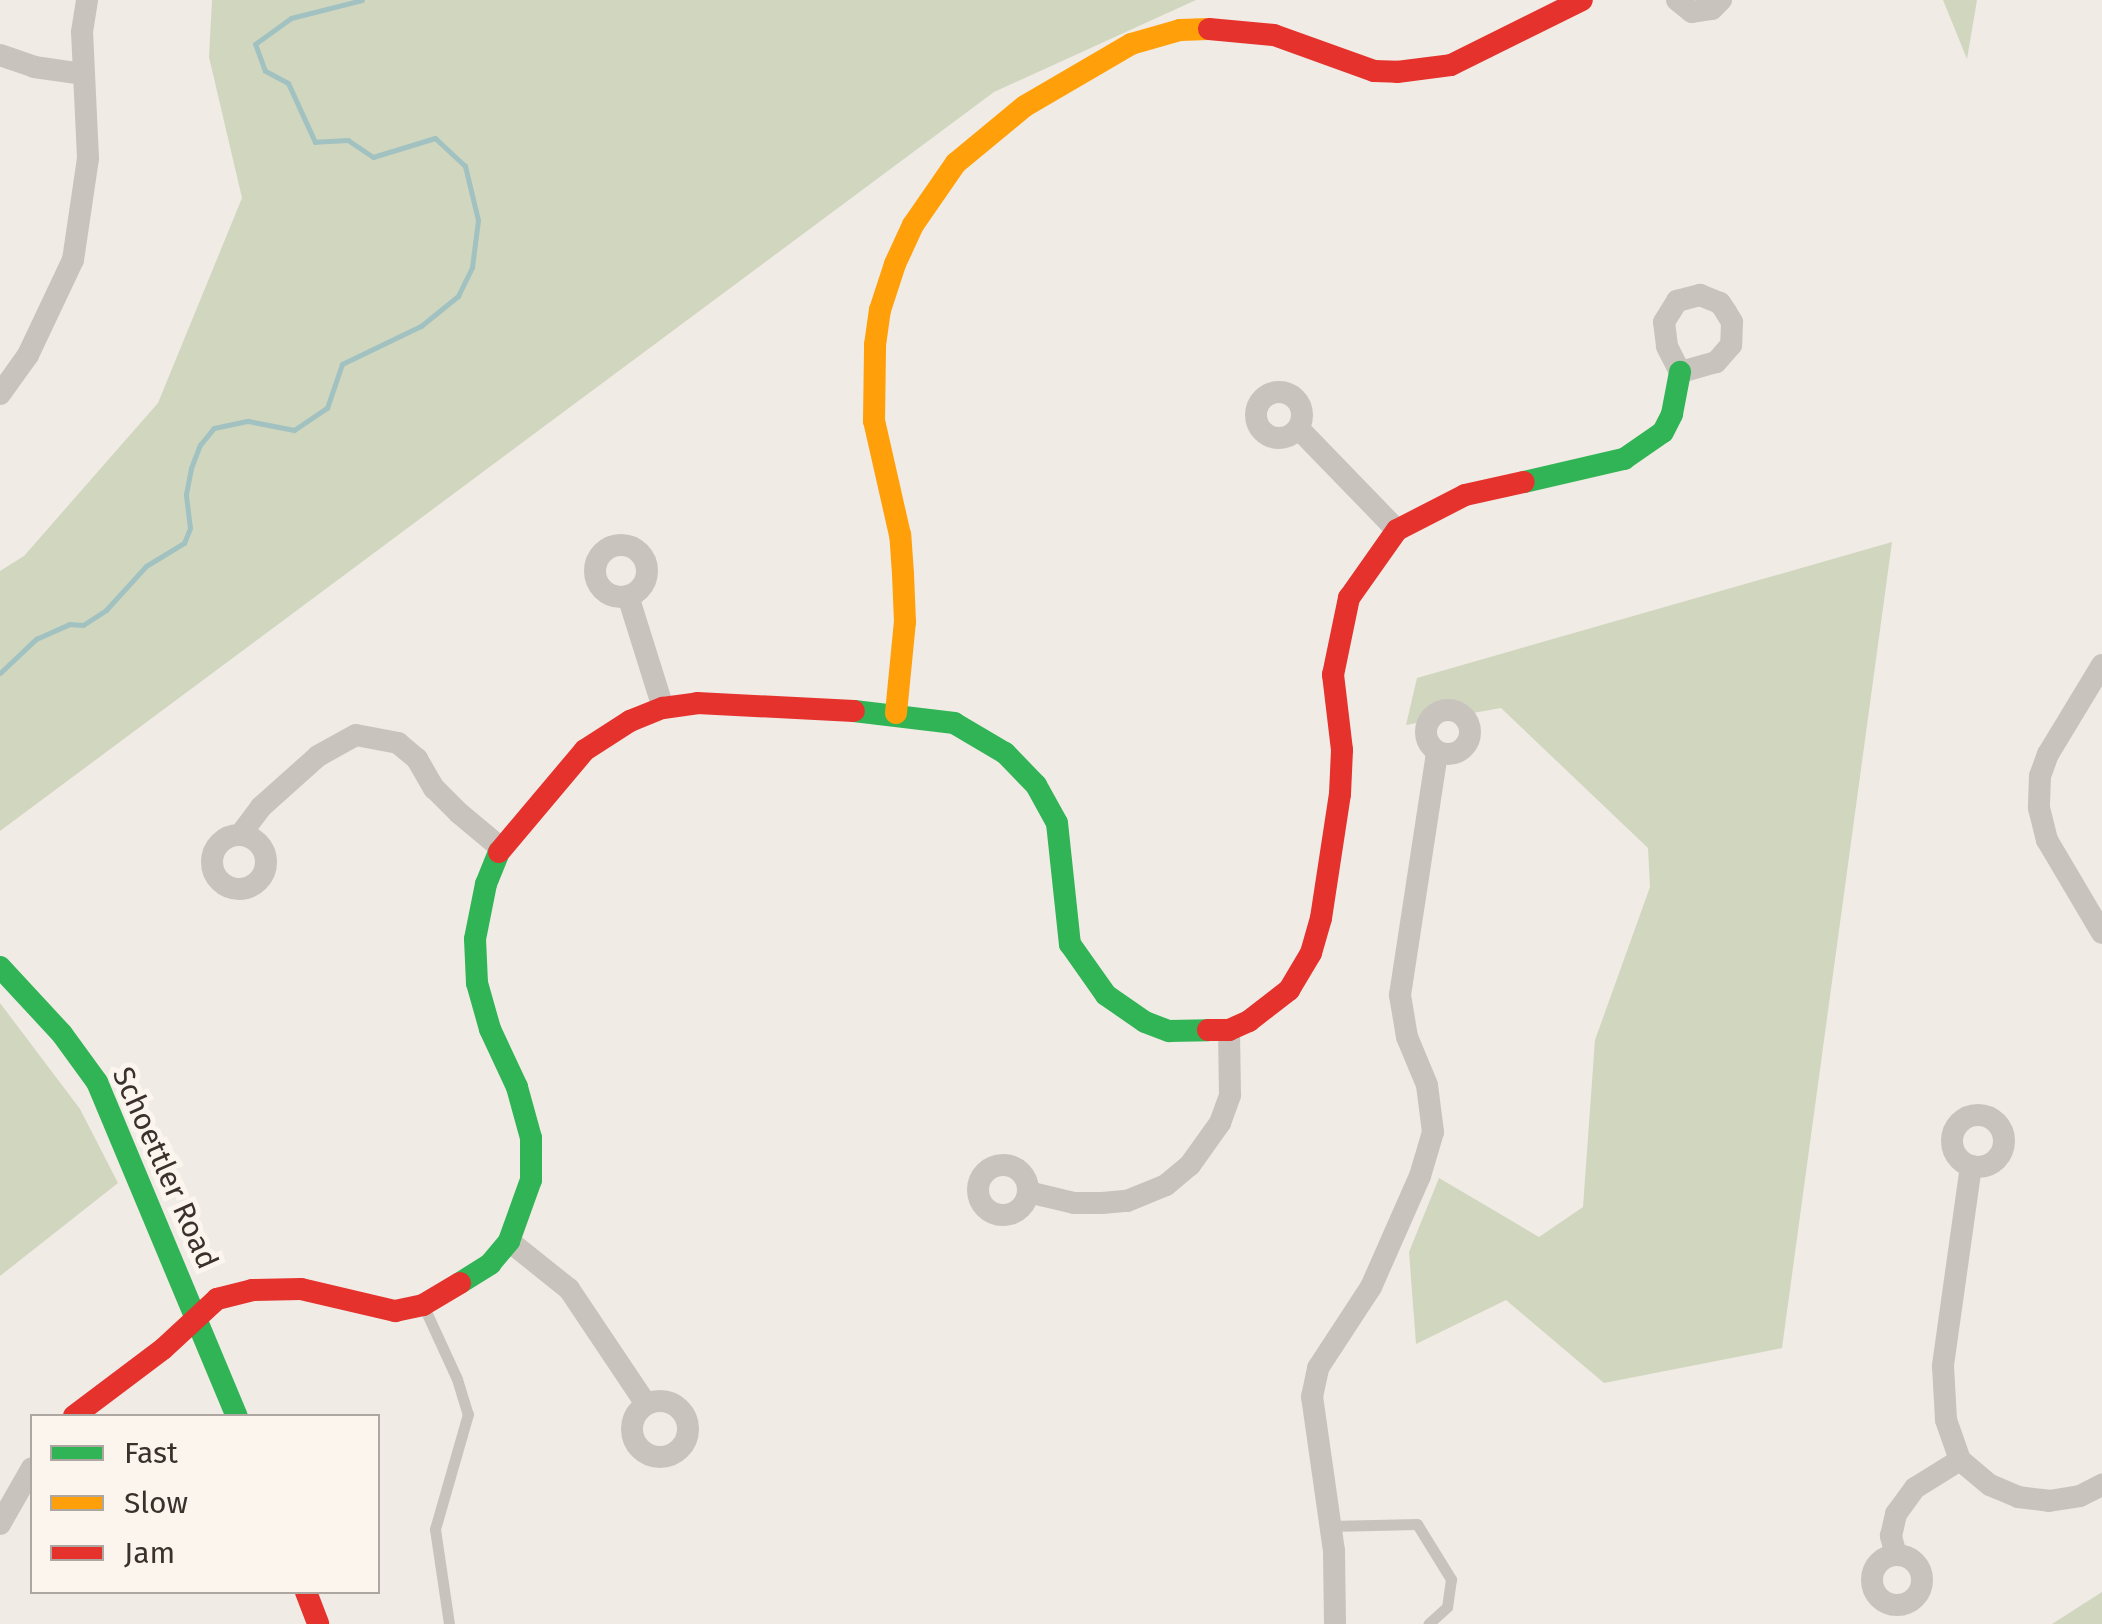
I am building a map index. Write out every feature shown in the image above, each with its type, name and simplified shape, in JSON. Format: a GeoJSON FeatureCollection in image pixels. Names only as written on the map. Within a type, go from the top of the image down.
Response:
{"type":"FeatureCollection","features":[{"type":"Feature","properties":{"kind":"street"},"geometry":{"type":"LineString","coordinates":[[0,394],[28,355],[73,260],[84,206],[88,158],[82,32],[87,0]]}},
{"type":"Feature","properties":{"kind":"street"},"geometry":{"type":"LineString","coordinates":[[896,713],[906,622],[904,574],[900,535],[874,421],[875,345],[880,310],[895,264],[913,225],[956,163],[1025,106],[1131,44],[1180,30],[1229,28],[1274,35],[1360,67],[1396,72],[1451,64],[1582,0]]}},
{"type":"Feature","properties":{"kind":"street"},"geometry":{"type":"LineString","coordinates":[[1676,0],[1692,12],[1712,9],[1721,0]]}},
{"type":"Feature","properties":{"kind":"street"},"geometry":{"type":"LineString","coordinates":[[0,55],[34,67],[83,74]]}},
{"type":"Feature","properties":{"kind":"street"},"geometry":{"type":"LineString","coordinates":[[77,1414],[217,1299],[252,1290],[302,1289],[395,1311],[423,1306],[490,1264],[509,1241],[530,1180],[531,1138],[518,1086],[477,983],[475,939],[486,884],[501,848],[585,750],[630,721],[663,708],[697,703],[896,713],[954,723],[1005,753],[1036,785],[1057,824],[1070,944],[1084,970],[1106,995],[1145,1022],[1169,1032],[1229,1030],[1289,990],[1311,953],[1321,918],[1340,794],[1342,750],[1333,675],[1336,646],[1358,581],[1397,530],[1465,496],[1624,460],[1662,432],[1672,414],[1680,372]]}},
{"type":"Feature","properties":{"kind":"street"},"geometry":{"type":"LineString","coordinates":[[1298,430],[1397,530]]}},
{"type":"Feature","properties":{"kind":"street"},"geometry":{"type":"LineString","coordinates":[[628,596],[663,708]]}},
{"type":"Feature","properties":{"kind":"street"},"geometry":{"type":"LineString","coordinates":[[2102,665],[2048,754],[2040,776],[2039,808],[2047,840],[2102,933]]}},
{"type":"Feature","properties":{"kind":"street"},"geometry":{"type":"LineString","coordinates":[[243,832],[261,807],[318,756],[356,735],[398,744],[417,759],[434,788],[501,848]]}},
{"type":"Feature","properties":{"kind":"street"},"geometry":{"type":"LineString","coordinates":[[1334,1624],[1336,1582],[1312,1396],[1318,1368],[1371,1288],[1420,1176],[1433,1132],[1428,1085],[1407,1037],[1400,996],[1437,752]]}},
{"type":"Feature","properties":{"kind":"street","name":"Schoettler Road"},"geometry":{"type":"LineString","coordinates":[[0,967],[62,1034],[97,1082],[236,1414]]}},
{"type":"Feature","properties":{"kind":"street"},"geometry":{"type":"LineString","coordinates":[[1028,1192],[1074,1204],[1102,1204],[1127,1201],[1166,1185],[1190,1165],[1220,1123],[1230,1095],[1229,1030]]}},
{"type":"Feature","properties":{"kind":"street"},"geometry":{"type":"LineString","coordinates":[[1970,1166],[1943,1366],[1946,1420],[1960,1460],[1990,1485],[2018,1497],[2048,1501],[2080,1496],[2102,1485]]}},
{"type":"Feature","properties":{"kind":"street"},"geometry":{"type":"LineString","coordinates":[[509,1241],[569,1289],[646,1404]]}},
{"type":"Feature","properties":{"kind":"street"},"geometry":{"type":"LineString","coordinates":[[1896,1555],[1891,1536],[1896,1514],[1915,1488],[1960,1460]]}},
{"type":"Feature","properties":{"kind":"street"},"geometry":{"type":"LineString","coordinates":[[0,1524],[30,1472]]}},
{"type":"Feature","properties":{"kind":"street"},"geometry":{"type":"LineString","coordinates":[[307,1594],[318,1624]]}},
{"type":"Feature","properties":{"kind":"lane"},"geometry":{"type":"LineString","coordinates":[[423,1306],[457,1378],[468,1414],[435,1529],[449,1624]]}},
{"type":"Feature","properties":{"kind":"lane"},"geometry":{"type":"LineString","coordinates":[[1330,1526],[1417,1524],[1452,1580],[1446,1607],[1428,1624]]}},
{"type":"Feature","properties":{"kind":"green space"},"geometry":{"type":"Polygon","coordinates":[[[212,0],[1196,0],[994,92],[0,831],[0,571],[24,556],[158,403],[242,198],[209,57],[212,0]]]}},
{"type":"Feature","properties":{"kind":"green space"},"geometry":{"type":"Polygon","coordinates":[[[1943,0],[1977,0],[1967,59],[1943,0]]]}},
{"type":"Feature","properties":{"kind":"green space"},"geometry":{"type":"Polygon","coordinates":[[[1892,542],[1782,1348],[1604,1383],[1506,1300],[1416,1344],[1409,1252],[1439,1178],[1539,1237],[1583,1207],[1595,1040],[1650,887],[1648,848],[1501,708],[1406,725],[1417,678],[1892,542]]]}},
{"type":"Feature","properties":{"kind":"green space"},"geometry":{"type":"Polygon","coordinates":[[[0,1003],[80,1109],[118,1183],[0,1276],[0,1003]]]}},
{"type":"Feature","properties":{"kind":"green space"},"geometry":{"type":"Polygon","coordinates":[[[2102,1592],[2102,1624],[2052,1624],[2102,1592]]]}},
{"type":"Feature","properties":{"kind":"waterway"},"geometry":{"type":"LineString","coordinates":[[0,673],[36,639],[69,624],[83,625],[106,610],[146,566],[184,543],[190,528],[186,494],[191,468],[200,445],[214,428],[248,421],[294,430],[327,408],[342,364],[421,326],[458,296],[472,267],[478,220],[465,166],[435,138],[373,157],[348,140],[315,142],[288,83],[265,71],[255,44],[291,18],[362,0]]}},
{"type":"Feature","properties":{"kind":"traffic: fast"},"geometry":{"type":"LineString","coordinates":[[1524,482],[1624,459],[1663,432],[1672,414],[1680,372]]}},
{"type":"Feature","properties":{"kind":"traffic: fast"},"geometry":{"type":"LineString","coordinates":[[854,711],[954,723],[1005,753],[1036,785],[1057,823],[1070,944],[1106,995],[1145,1022],[1169,1031],[1208,1030]]}},
{"type":"Feature","properties":{"kind":"traffic: fast"},"geometry":{"type":"LineString","coordinates":[[460,1283],[490,1264],[509,1241],[531,1180],[531,1138],[517,1087],[490,1029],[477,983],[475,939],[486,884],[499,852]]}},
{"type":"Feature","properties":{"kind":"traffic: fast"},"geometry":{"type":"LineString","coordinates":[[0,967],[62,1034],[97,1082],[236,1414]]}},
{"type":"Feature","properties":{"kind":"traffic: slow"},"geometry":{"type":"LineString","coordinates":[[896,713],[905,622],[903,574],[900,535],[874,421],[875,345],[880,310],[895,264],[913,225],[956,163],[1025,106],[1131,44],[1180,30],[1209,29]]}},
{"type":"Feature","properties":{"kind":"traffic: jam"},"geometry":{"type":"LineString","coordinates":[[1209,29],[1274,35],[1374,71],[1397,72],[1451,65],[1582,0]]}},
{"type":"Feature","properties":{"kind":"traffic: jam"},"geometry":{"type":"LineString","coordinates":[[1208,1030],[1229,1030],[1249,1021],[1289,990],[1311,953],[1321,918],[1340,794],[1342,750],[1333,675],[1349,598],[1397,530],[1465,495],[1524,482]]}},
{"type":"Feature","properties":{"kind":"traffic: jam"},"geometry":{"type":"LineString","coordinates":[[499,852],[585,750],[630,721],[663,708],[697,703],[854,711]]}},
{"type":"Feature","properties":{"kind":"traffic: jam"},"geometry":{"type":"LineString","coordinates":[[77,1414],[163,1349],[217,1299],[252,1290],[301,1289],[395,1311],[423,1305],[460,1283]]}},
{"type":"Feature","properties":{"kind":"traffic: jam"},"geometry":{"type":"LineString","coordinates":[[307,1594],[318,1624]]}}]}
